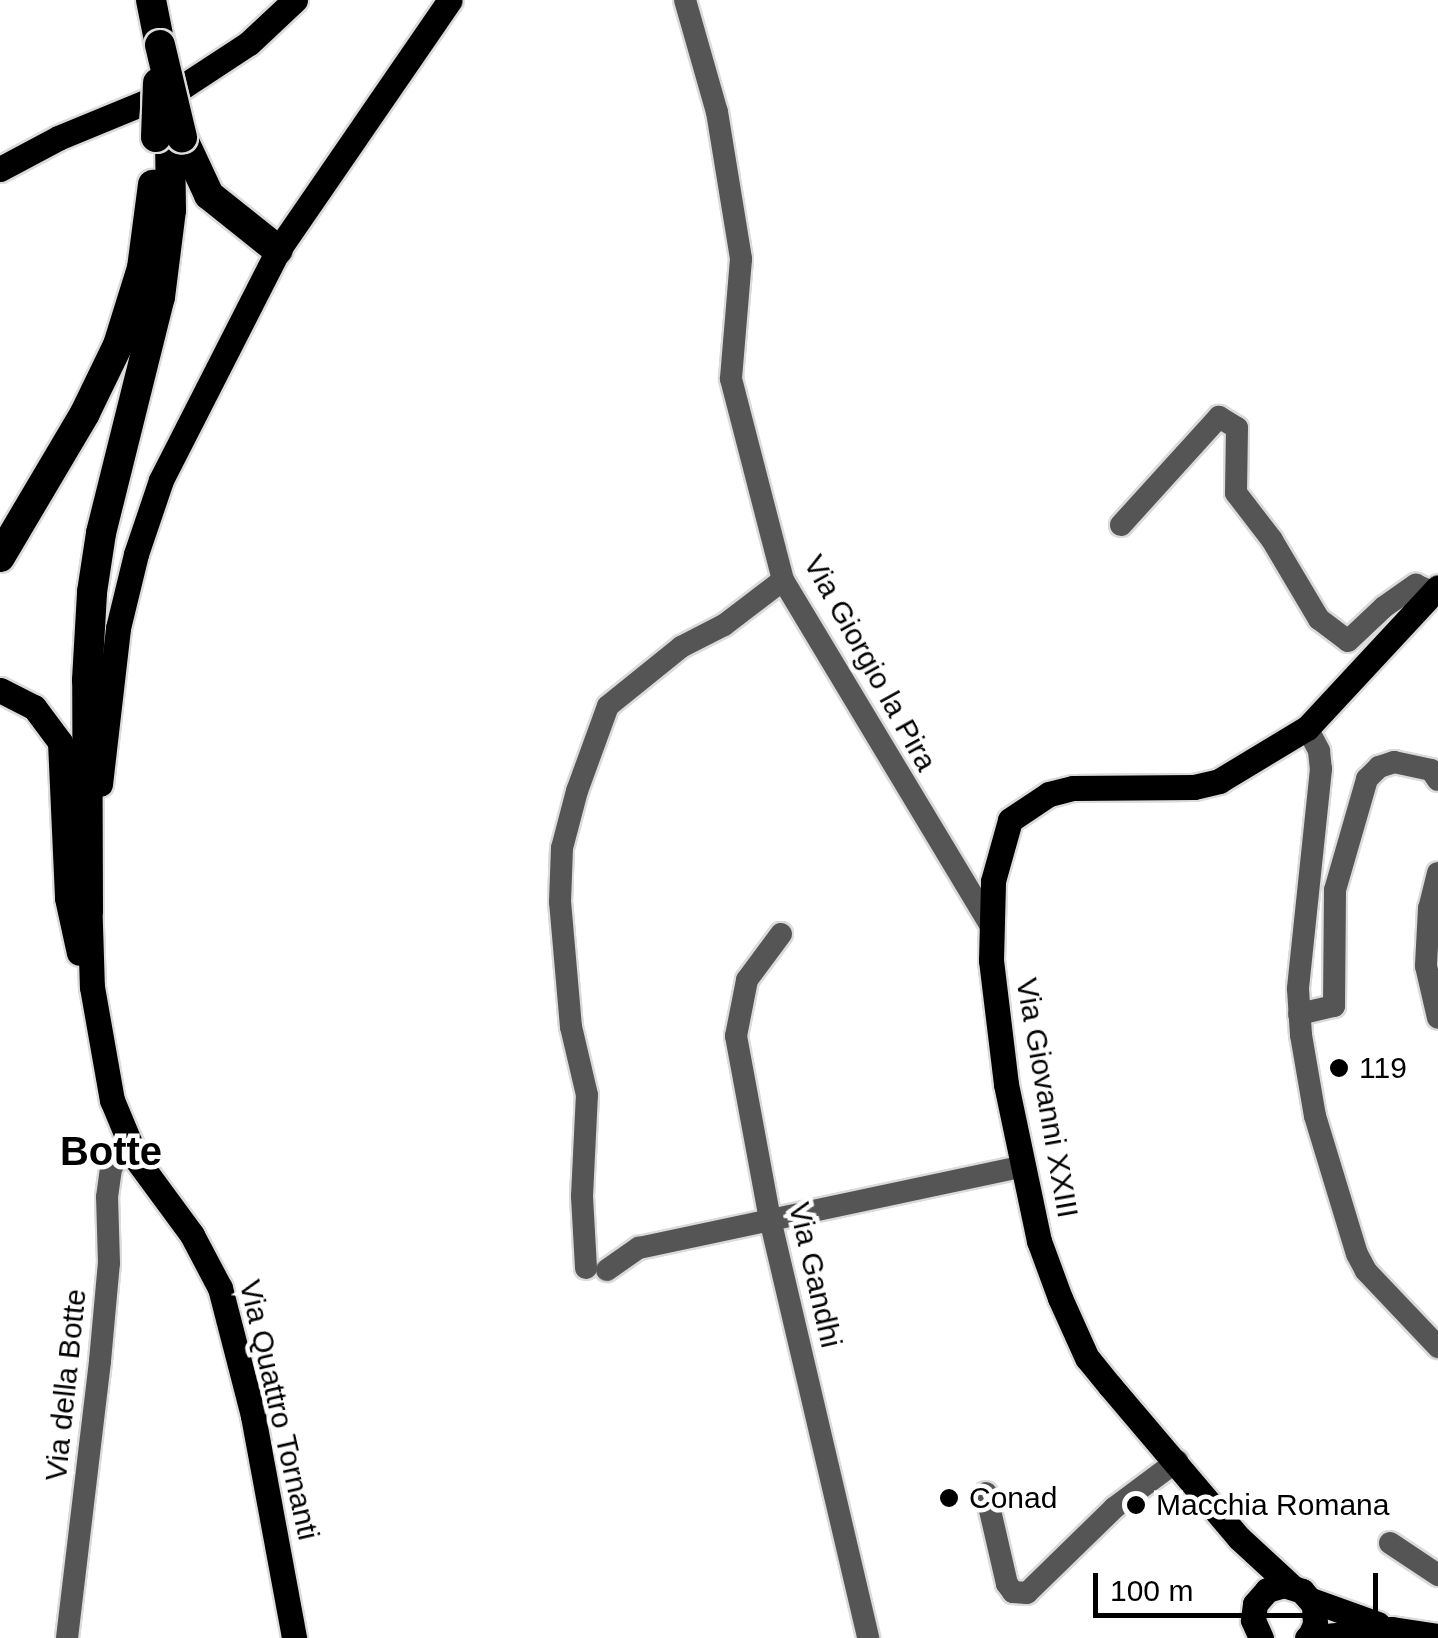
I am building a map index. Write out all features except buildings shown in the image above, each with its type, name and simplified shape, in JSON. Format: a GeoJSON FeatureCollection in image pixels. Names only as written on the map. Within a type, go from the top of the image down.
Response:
{"type":"FeatureCollection","features":[{"type":"Feature","properties":{"kind":"highway"},"geometry":{"type":"LineString","coordinates":[[88,911],[87,680],[92,592],[110,494],[160,297],[171,210],[170,137],[151,0]]}},
{"type":"Feature","properties":{"kind":"highway"},"geometry":{"type":"LineString","coordinates":[[170,137],[213,199],[278,250]]}},
{"type":"Feature","properties":{"kind":"highway"},"geometry":{"type":"LineString","coordinates":[[0,557],[92,401],[124,330],[170,137]]}},
{"type":"Feature","properties":{"kind":"main road"},"geometry":{"type":"LineString","coordinates":[[0,169],[58,138],[136,110],[194,80],[249,43],[295,0]]}},
{"type":"Feature","properties":{"kind":"main road"},"geometry":{"type":"LineString","coordinates":[[92,986],[88,911],[109,678],[136,554],[161,480],[278,250],[450,0]]}},
{"type":"Feature","properties":{"kind":"main road","name":"Via Giovanni XXIII"},"geometry":{"type":"LineString","coordinates":[[1392,1629],[1300,1593],[1238,1538],[1177,1460],[1087,1358],[1039,1241],[1006,1084],[991,926],[993,881],[1001,844],[1010,820],[1027,805],[1074,788],[1194,787],[1219,781],[1306,728],[1435,590]]}},
{"type":"Feature","properties":{"kind":"main road"},"geometry":{"type":"LineString","coordinates":[[0,690],[34,707],[60,742],[68,906],[92,986]]}},
{"type":"Feature","properties":{"kind":"main road","name":"Via Quattro Tornanti"},"geometry":{"type":"LineString","coordinates":[[92,986],[107,1082],[128,1144],[192,1235],[220,1288],[252,1416],[294,1638]]}},
{"type":"Feature","properties":{"kind":"main road","name":"Via Giovanni XXIII"},"geometry":{"type":"LineString","coordinates":[[1238,1538],[1254,1624]]}},
{"type":"Feature","properties":{"kind":"main road"},"geometry":{"type":"LineString","coordinates":[[1254,1624],[1272,1587],[1300,1593],[1316,1618],[1309,1636],[1392,1629],[1438,1636]]}},
{"type":"Feature","properties":{"kind":"street","name":"Via Giorgio la Pira"},"geometry":{"type":"LineString","coordinates":[[685,0],[717,112],[742,259],[731,378],[783,580],[991,926]]}},
{"type":"Feature","properties":{"kind":"street"},"geometry":{"type":"LineString","coordinates":[[1121,525],[1219,417],[1237,428],[1236,493],[1272,540],[1319,619],[1348,641],[1416,585],[1435,590]]}},
{"type":"Feature","properties":{"kind":"street"},"geometry":{"type":"LineString","coordinates":[[783,580],[724,625],[681,647],[608,706],[577,791],[562,848],[560,902],[571,1027],[587,1094],[582,1196],[596,1269],[639,1248],[1024,1166]]}},
{"type":"Feature","properties":{"kind":"street"},"geometry":{"type":"LineString","coordinates":[[1306,728],[1322,769],[1300,1014],[1315,1116],[1357,1254],[1366,1271],[1438,1347]]}},
{"type":"Feature","properties":{"kind":"street"},"geometry":{"type":"LineString","coordinates":[[1300,1014],[1334,1006],[1335,890],[1367,779],[1378,767],[1394,762],[1431,770],[1438,780]]}},
{"type":"Feature","properties":{"kind":"street"},"geometry":{"type":"LineString","coordinates":[[1438,872],[1428,908],[1426,966],[1438,1018]]}},
{"type":"Feature","properties":{"kind":"street","name":"Via Gandhi"},"geometry":{"type":"LineString","coordinates":[[781,934],[747,980],[736,1036],[770,1219],[868,1638]]}},
{"type":"Feature","properties":{"kind":"street","name":"Via della Botte"},"geometry":{"type":"LineString","coordinates":[[67,1638],[109,1263],[107,1197],[111,1168],[128,1144]]}},
{"type":"Feature","properties":{"kind":"street"},"geometry":{"type":"LineString","coordinates":[[986,1493],[1007,1584],[1013,1592],[1027,1592],[1114,1508],[1177,1460]]}},
{"type":"Feature","properties":{"kind":"street"},"geometry":{"type":"LineString","coordinates":[[1390,1543],[1438,1575]]}},
{"type":"Feature","properties":{"kind":"place","name":"119"},"geometry":{"type":"Point","coordinates":[1339,1068]}},
{"type":"Feature","properties":{"kind":"place","name":"Conad"},"geometry":{"type":"Point","coordinates":[949,1498]}},
{"type":"Feature","properties":{"kind":"place","name":"Macchia Romana"},"geometry":{"type":"Point","coordinates":[1136,1505]}},
{"type":"Feature","properties":{"kind":"district","name":"Botte"},"geometry":{"type":"Point","coordinates":[111,1151]}}]}
